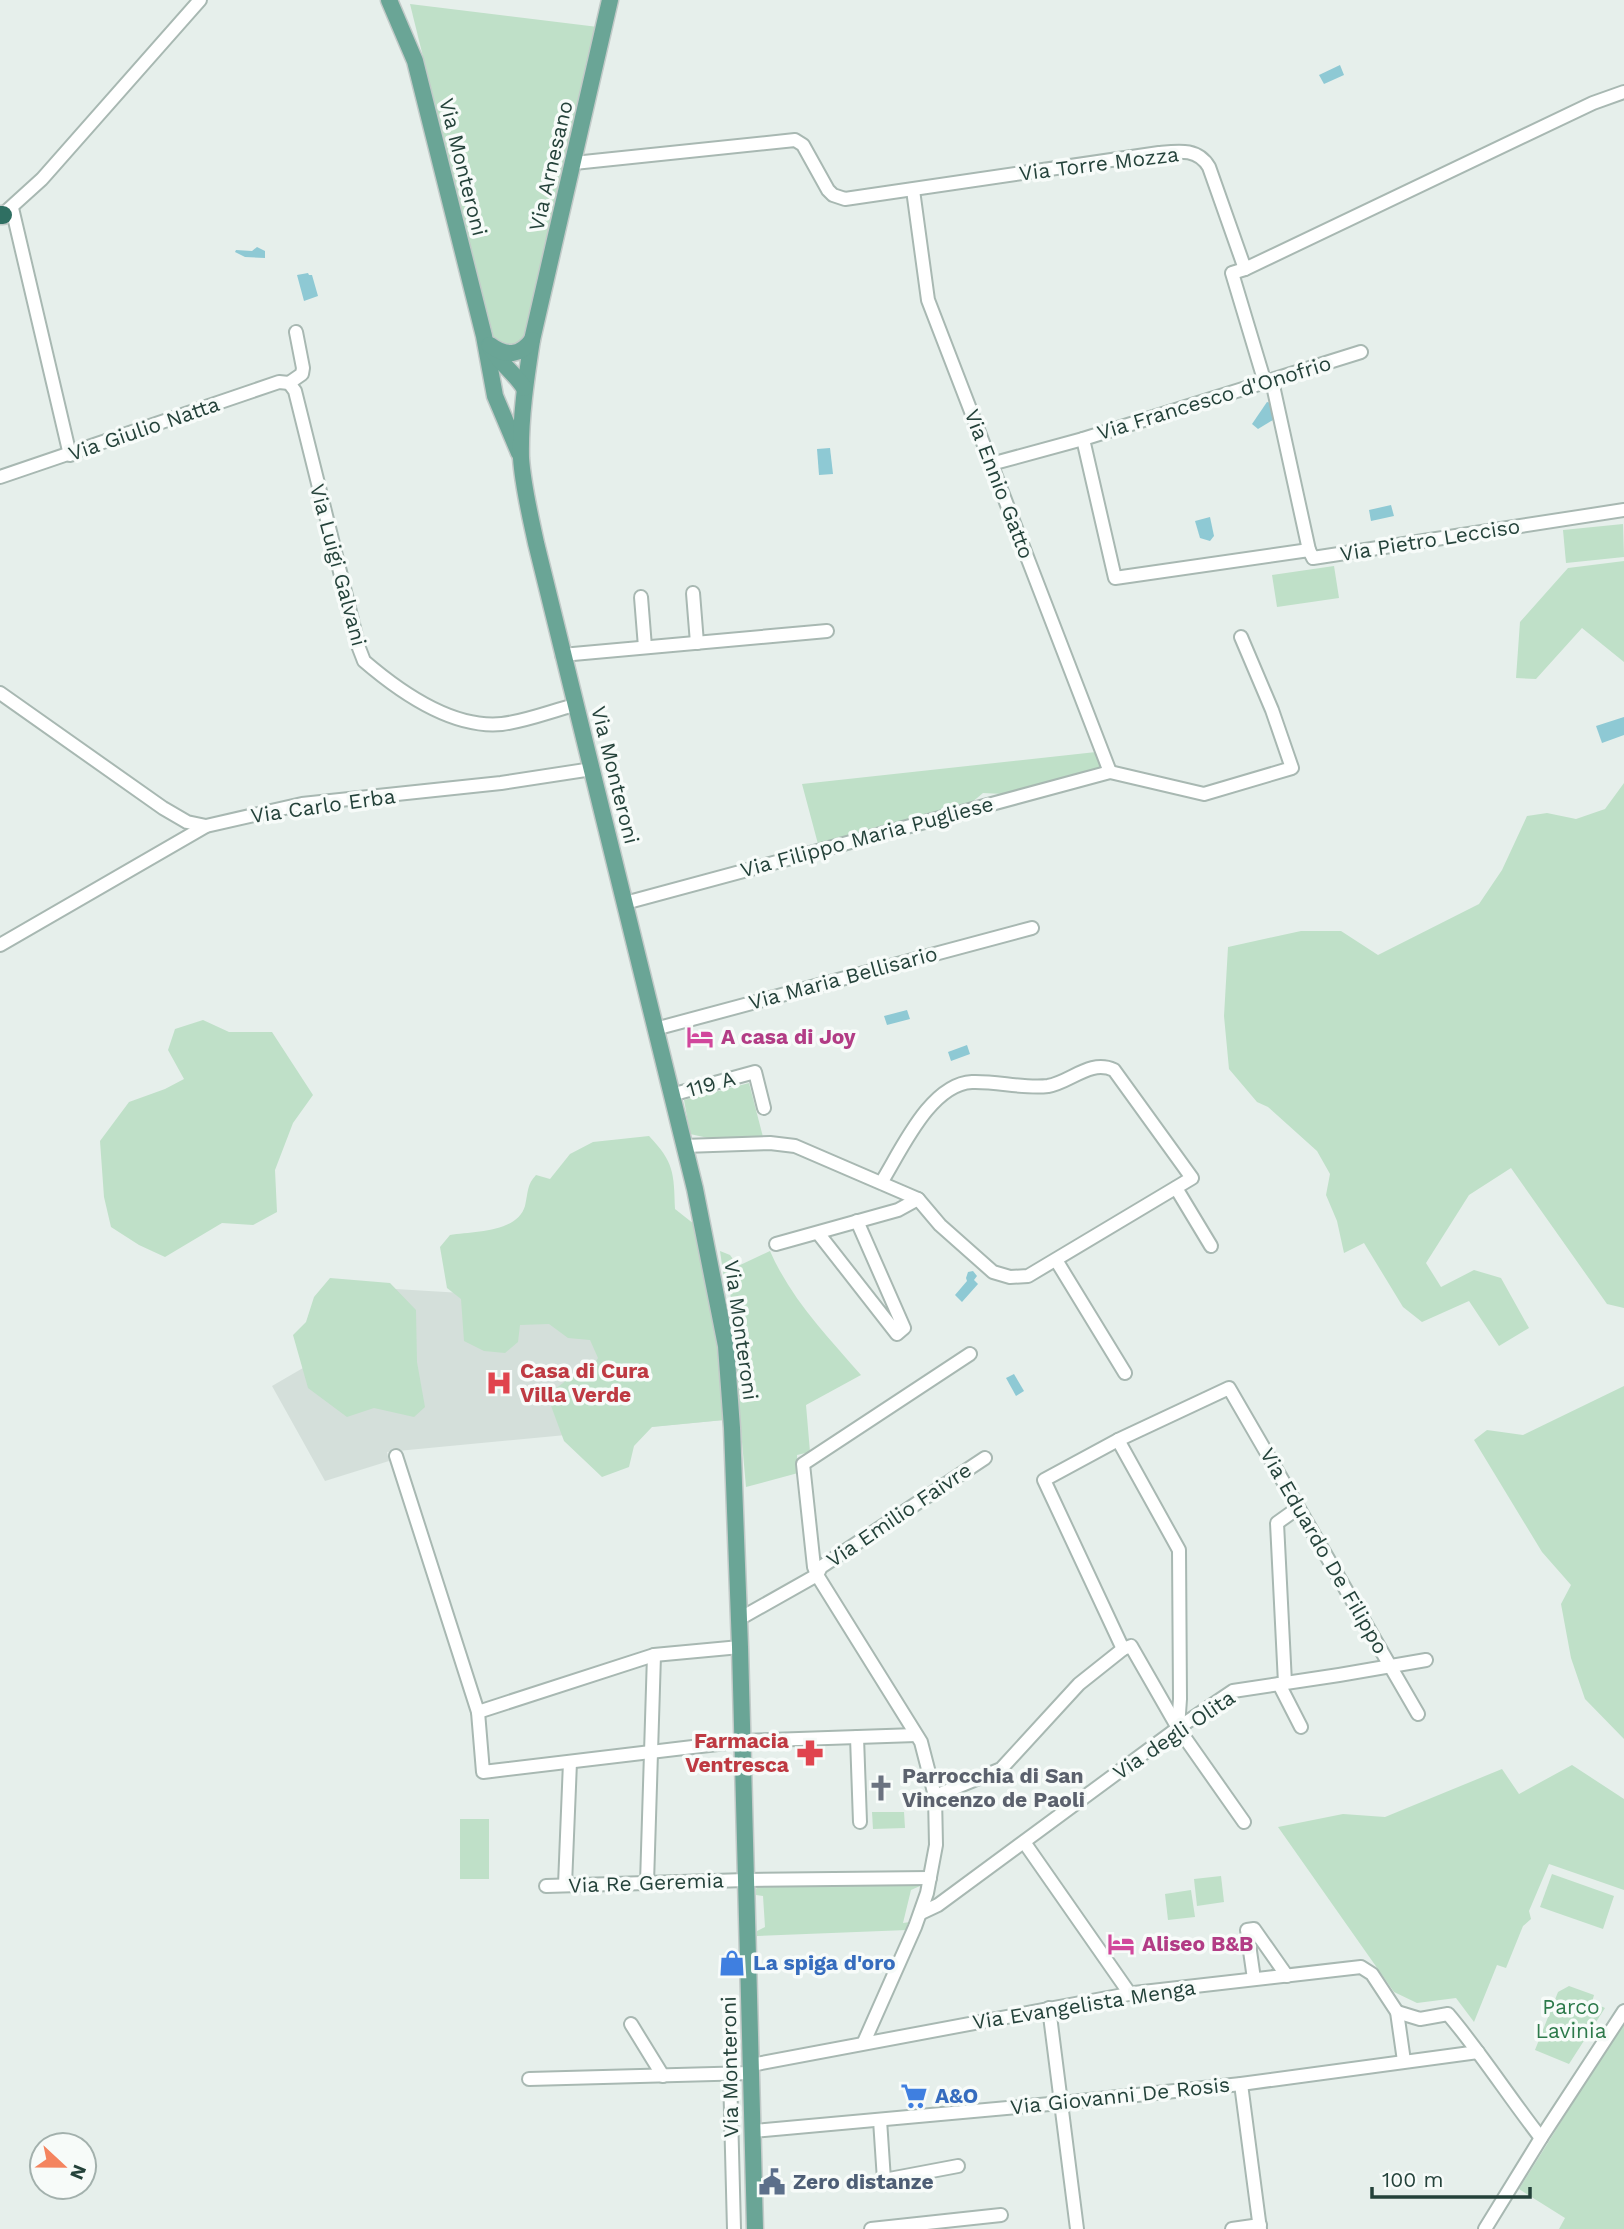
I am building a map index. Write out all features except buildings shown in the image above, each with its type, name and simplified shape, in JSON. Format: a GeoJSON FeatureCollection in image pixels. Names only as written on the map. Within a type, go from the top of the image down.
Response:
{"type":"FeatureCollection","features":[{"type":"Feature","properties":{"kind":"main road","name":"Via Arnesano"},"geometry":{"type":"LineString","coordinates":[[532,340],[610,0]]}},
{"type":"Feature","properties":{"kind":"main road","name":"Via Monteroni"},"geometry":{"type":"LineString","coordinates":[[389,4],[415,61],[486,340],[491,379],[500,411],[521,458]]}},
{"type":"Feature","properties":{"kind":"main road","name":"Via Monteroni"},"geometry":{"type":"LineString","coordinates":[[486,340],[502,365],[524,388]]}},
{"type":"Feature","properties":{"kind":"main road"},"geometry":{"type":"LineString","coordinates":[[486,340],[507,354],[526,348],[532,340]]}},
{"type":"Feature","properties":{"kind":"main road","name":"Via Monteroni"},"geometry":{"type":"LineString","coordinates":[[532,340],[524,388],[521,458],[527,504],[684,1146],[715,1280],[726,1346],[732,1428],[740,1647],[755,2229]]}},
{"type":"Feature","properties":{"kind":"main road"},"geometry":{"type":"LineString","coordinates":[[491,379],[508,391],[524,388]]}},
{"type":"Feature","properties":{"kind":"street"},"geometry":{"type":"LineString","coordinates":[[70,455],[4,214],[42,179],[199,3]]}},
{"type":"Feature","properties":{"kind":"street"},"geometry":{"type":"LineString","coordinates":[[1309,550],[1269,382],[1233,273],[1593,103],[1624,92]]}},
{"type":"Feature","properties":{"kind":"street","name":"Via Torre Mozza"},"geometry":{"type":"LineString","coordinates":[[574,163],[795,139],[803,145],[828,190],[845,200],[1159,153],[1196,153],[1205,159],[1209,167],[1245,269]]}},
{"type":"Feature","properties":{"kind":"street","name":"Via Ennio Gatto"},"geometry":{"type":"LineString","coordinates":[[913,190],[928,300],[1110,772]]}},
{"type":"Feature","properties":{"kind":"street"},"geometry":{"type":"LineString","coordinates":[[289,383],[302,374],[303,368],[296,332]]}},
{"type":"Feature","properties":{"kind":"street","name":"Via Francesco d'Onofrio"},"geometry":{"type":"LineString","coordinates":[[1115,578],[1083,439],[1361,352]]}},
{"type":"Feature","properties":{"kind":"street","name":"Via Giulio Natta"},"geometry":{"type":"LineString","coordinates":[[0,477],[279,382],[289,383]]}},
{"type":"Feature","properties":{"kind":"street","name":"Via Luigi Galvani"},"geometry":{"type":"LineString","coordinates":[[289,383],[295,391],[327,528],[364,661],[435,709],[468,721],[501,724],[575,705]]}},
{"type":"Feature","properties":{"kind":"street"},"geometry":{"type":"LineString","coordinates":[[991,464],[1083,439]]}},
{"type":"Feature","properties":{"kind":"street","name":"Via Pietro Lecciso"},"geometry":{"type":"LineString","coordinates":[[1115,578],[1309,550],[1313,558],[1624,510]]}},
{"type":"Feature","properties":{"kind":"street"},"geometry":{"type":"LineString","coordinates":[[693,593],[697,643]]}},
{"type":"Feature","properties":{"kind":"street"},"geometry":{"type":"LineString","coordinates":[[641,597],[645,647]]}},
{"type":"Feature","properties":{"kind":"street"},"geometry":{"type":"LineString","coordinates":[[562,655],[827,631]]}},
{"type":"Feature","properties":{"kind":"street"},"geometry":{"type":"LineString","coordinates":[[1110,772],[1204,794],[1292,768],[1272,710],[1241,638]]}},
{"type":"Feature","properties":{"kind":"street"},"geometry":{"type":"LineString","coordinates":[[0,693],[163,808],[187,822],[206,826]]}},
{"type":"Feature","properties":{"kind":"street","name":"Via Carlo Erba"},"geometry":{"type":"LineString","coordinates":[[0,945],[206,826],[302,804],[501,783],[593,769]]}},
{"type":"Feature","properties":{"kind":"street","name":"Via Filippo Maria Pugliese"},"geometry":{"type":"LineString","coordinates":[[625,903],[1110,772]]}},
{"type":"Feature","properties":{"kind":"street","name":"Via Maria Bellisario"},"geometry":{"type":"LineString","coordinates":[[655,1029],[1032,928]]}},
{"type":"Feature","properties":{"kind":"street"},"geometry":{"type":"LineString","coordinates":[[684,1146],[770,1143],[796,1146],[881,1183],[918,1199],[940,1225],[993,1272],[1010,1277],[1028,1276],[1192,1178],[1114,1070],[1094,1067],[1049,1086],[970,1082],[953,1087],[937,1097],[881,1183]]}},
{"type":"Feature","properties":{"kind":"street","name":"119 A"},"geometry":{"type":"LineString","coordinates":[[671,1095],[755,1072],[764,1108]]}},
{"type":"Feature","properties":{"kind":"street"},"geometry":{"type":"LineString","coordinates":[[1177,1188],[1211,1246]]}},
{"type":"Feature","properties":{"kind":"street"},"geometry":{"type":"LineString","coordinates":[[776,1244],[898,1210],[918,1199]]}},
{"type":"Feature","properties":{"kind":"street"},"geometry":{"type":"LineString","coordinates":[[818,1233],[897,1334],[904,1328],[857,1222]]}},
{"type":"Feature","properties":{"kind":"street"},"geometry":{"type":"LineString","coordinates":[[1056,1259],[1125,1373]]}},
{"type":"Feature","properties":{"kind":"street"},"geometry":{"type":"LineString","coordinates":[[864,2042],[921,1913],[936,1845],[935,1796],[921,1742],[817,1575],[803,1464],[970,1354]]}},
{"type":"Feature","properties":{"kind":"street","name":"Via Eduardo De Filippo"},"geometry":{"type":"LineString","coordinates":[[1118,1440],[1229,1388],[1418,1714]]}},
{"type":"Feature","properties":{"kind":"street"},"geometry":{"type":"LineString","coordinates":[[1123,1649],[1044,1480],[1118,1440],[1179,1550],[1178,1728]]}},
{"type":"Feature","properties":{"kind":"street"},"geometry":{"type":"LineString","coordinates":[[396,1457],[478,1713],[483,1772],[743,1741],[916,1735]]}},
{"type":"Feature","properties":{"kind":"street","name":"Via Emilio Faivre"},"geometry":{"type":"LineString","coordinates":[[739,1619],[817,1575],[821,1567],[985,1458]]}},
{"type":"Feature","properties":{"kind":"street"},"geometry":{"type":"LineString","coordinates":[[1297,1508],[1277,1523],[1282,1683],[1301,1727]]}},
{"type":"Feature","properties":{"kind":"street"},"geometry":{"type":"LineString","coordinates":[[935,1796],[1001,1769],[1079,1684],[1123,1649],[1131,1646],[1178,1728],[1244,1822]]}},
{"type":"Feature","properties":{"kind":"street"},"geometry":{"type":"LineString","coordinates":[[478,1713],[654,1655],[740,1647]]}},
{"type":"Feature","properties":{"kind":"street"},"geometry":{"type":"LineString","coordinates":[[647,1883],[654,1655]]}},
{"type":"Feature","properties":{"kind":"street","name":"Via degli Olita"},"geometry":{"type":"LineString","coordinates":[[921,1913],[938,1905],[1178,1728],[1233,1691],[1426,1660]]}},
{"type":"Feature","properties":{"kind":"street"},"geometry":{"type":"LineString","coordinates":[[857,1737],[860,1822]]}},
{"type":"Feature","properties":{"kind":"street"},"geometry":{"type":"LineString","coordinates":[[565,1885],[570,1762]]}},
{"type":"Feature","properties":{"kind":"street"},"geometry":{"type":"LineString","coordinates":[[1024,1842],[1130,1994]]}},
{"type":"Feature","properties":{"kind":"street","name":"Via Re Geremia"},"geometry":{"type":"LineString","coordinates":[[546,1886],[930,1878]]}},
{"type":"Feature","properties":{"kind":"street"},"geometry":{"type":"LineString","coordinates":[[1254,1979],[1247,1930],[1254,1929],[1287,1976]]}},
{"type":"Feature","properties":{"kind":"street","name":"Via Evangelista Menga"},"geometry":{"type":"LineString","coordinates":[[529,2079],[730,2073],[864,2042],[1130,1994],[1362,1967],[1372,1974],[1397,2012]]}},
{"type":"Feature","properties":{"kind":"street"},"geometry":{"type":"LineString","coordinates":[[1049,2008],[1077,2229]]}},
{"type":"Feature","properties":{"kind":"street"},"geometry":{"type":"LineString","coordinates":[[1485,2229],[1624,2011]]}},
{"type":"Feature","properties":{"kind":"street"},"geometry":{"type":"LineString","coordinates":[[1404,2061],[1397,2012],[1420,2019],[1448,2014],[1541,2138]]}},
{"type":"Feature","properties":{"kind":"street"},"geometry":{"type":"LineString","coordinates":[[631,2024],[663,2076]]}},
{"type":"Feature","properties":{"kind":"street","name":"Via Giovanni De Rosis"},"geometry":{"type":"LineString","coordinates":[[753,2131],[1241,2084],[1478,2052]]}},
{"type":"Feature","properties":{"kind":"street","name":"Via Monteroni"},"geometry":{"type":"LineString","coordinates":[[730,2073],[734,2229]]}},
{"type":"Feature","properties":{"kind":"street"},"geometry":{"type":"LineString","coordinates":[[1232,2229],[1260,2227],[1241,2084]]}},
{"type":"Feature","properties":{"kind":"street"},"geometry":{"type":"LineString","coordinates":[[880,2120],[884,2180],[958,2166]]}},
{"type":"Feature","properties":{"kind":"street"},"geometry":{"type":"LineString","coordinates":[[872,2229],[1001,2215]]}},
{"type":"Feature","properties":{"kind":"shaded area","name":"Casa di Cura Villa Verde"},"geometry":{"type":"Polygon","coordinates":[[[559,1281],[724,1420],[387,1452],[389,1461],[325,1481],[272,1386],[346,1343],[362,1287],[462,1293],[559,1281]]]}},
{"type":"Feature","properties":{"kind":"green space"},"geometry":{"type":"Polygon","coordinates":[[[410,4],[598,27],[527,338],[514,350],[494,339],[491,332],[410,4]]]}},
{"type":"Feature","properties":{"kind":"green space"},"geometry":{"type":"Polygon","coordinates":[[[1623,524],[1624,557],[1566,563],[1563,530],[1623,524]]]}},
{"type":"Feature","properties":{"kind":"green space"},"geometry":{"type":"Polygon","coordinates":[[[1624,561],[1624,662],[1582,628],[1536,679],[1516,678],[1520,622],[1568,568],[1624,561]]]}},
{"type":"Feature","properties":{"kind":"green space"},"geometry":{"type":"Polygon","coordinates":[[[1334,566],[1339,598],[1277,607],[1272,575],[1334,566]]]}},
{"type":"Feature","properties":{"kind":"green space"},"geometry":{"type":"Polygon","coordinates":[[[1096,752],[1102,765],[1097,771],[1003,794],[983,793],[970,804],[818,844],[802,784],[1096,752]]]}},
{"type":"Feature","properties":{"kind":"green space"},"geometry":{"type":"Polygon","coordinates":[[[1624,783],[1624,1308],[1607,1304],[1511,1168],[1469,1195],[1426,1263],[1441,1287],[1474,1270],[1501,1278],[1529,1328],[1499,1346],[1469,1301],[1422,1322],[1403,1307],[1364,1243],[1344,1253],[1337,1221],[1326,1195],[1330,1174],[1317,1151],[1268,1107],[1257,1102],[1229,1069],[1224,1016],[1228,947],[1301,931],[1341,931],[1378,955],[1479,904],[1502,870],[1527,816],[1547,813],[1576,819],[1605,809],[1624,783]]]}},
{"type":"Feature","properties":{"kind":"green space"},"geometry":{"type":"Polygon","coordinates":[[[203,1020],[229,1032],[272,1032],[313,1095],[293,1123],[275,1170],[277,1212],[253,1225],[222,1223],[165,1257],[139,1245],[111,1227],[104,1197],[100,1141],[129,1102],[184,1079],[168,1050],[175,1029],[203,1020]]]}},
{"type":"Feature","properties":{"kind":"green space"},"geometry":{"type":"Polygon","coordinates":[[[749,1083],[763,1137],[708,1138],[690,1134],[684,1100],[749,1083]]]}},
{"type":"Feature","properties":{"kind":"green space"},"geometry":{"type":"Polygon","coordinates":[[[649,1136],[663,1153],[671,1169],[675,1209],[694,1224],[720,1359],[724,1420],[652,1427],[634,1446],[629,1467],[602,1477],[564,1441],[547,1395],[571,1377],[587,1376],[598,1358],[590,1340],[568,1338],[549,1324],[520,1325],[518,1342],[505,1353],[484,1351],[464,1341],[461,1299],[447,1288],[440,1247],[450,1235],[493,1229],[513,1221],[525,1206],[533,1178],[536,1175],[550,1179],[570,1154],[593,1142],[649,1136]]]}},
{"type":"Feature","properties":{"kind":"green space"},"geometry":{"type":"Polygon","coordinates":[[[720,1251],[730,1255],[738,1266],[770,1251],[799,1301],[861,1375],[806,1405],[810,1452],[797,1455],[798,1473],[746,1487],[733,1341],[739,1337],[730,1293],[726,1292],[720,1251]]]}},
{"type":"Feature","properties":{"kind":"green space"},"geometry":{"type":"Polygon","coordinates":[[[330,1278],[390,1283],[416,1310],[417,1362],[425,1407],[414,1417],[374,1408],[347,1417],[308,1388],[293,1335],[306,1322],[314,1297],[330,1278]]]}},
{"type":"Feature","properties":{"kind":"green space"},"geometry":{"type":"Polygon","coordinates":[[[1624,1386],[1624,1739],[1585,1699],[1571,1658],[1561,1604],[1571,1585],[1542,1552],[1474,1440],[1487,1430],[1523,1435],[1624,1386]]]}},
{"type":"Feature","properties":{"kind":"green space"},"geometry":{"type":"Polygon","coordinates":[[[1572,1765],[1624,1799],[1624,1890],[1549,1864],[1529,1911],[1531,1919],[1523,1926],[1506,1968],[1497,1965],[1474,2022],[1456,1998],[1417,2003],[1394,1992],[1278,1827],[1343,1814],[1385,1817],[1502,1769],[1519,1794],[1572,1765]]]}},
{"type":"Feature","properties":{"kind":"green space"},"geometry":{"type":"Polygon","coordinates":[[[872,1812],[904,1812],[905,1828],[873,1829],[872,1812]]]}},
{"type":"Feature","properties":{"kind":"green space"},"geometry":{"type":"Polygon","coordinates":[[[460,1819],[489,1819],[489,1879],[460,1879],[460,1819]]]}},
{"type":"Feature","properties":{"kind":"green space"},"geometry":{"type":"Polygon","coordinates":[[[1552,1874],[1614,1896],[1603,1929],[1540,1907],[1552,1874]]]}},
{"type":"Feature","properties":{"kind":"green space"},"geometry":{"type":"Polygon","coordinates":[[[1221,1876],[1224,1902],[1197,1906],[1194,1879],[1221,1876]]]}},
{"type":"Feature","properties":{"kind":"green space"},"geometry":{"type":"Polygon","coordinates":[[[920,1883],[920,1886],[911,1890],[903,1923],[910,1922],[907,1930],[757,1936],[757,1931],[765,1927],[763,1896],[756,1895],[758,1886],[920,1883]]]}},
{"type":"Feature","properties":{"kind":"green space"},"geometry":{"type":"Polygon","coordinates":[[[1191,1890],[1195,1917],[1168,1920],[1165,1894],[1191,1890]]]}},
{"type":"Feature","properties":{"kind":"green space","name":"Parco Lavinia"},"geometry":{"type":"Polygon","coordinates":[[[1569,1986],[1594,1995],[1592,2002],[1605,2008],[1569,2064],[1535,2050],[1558,1992],[1569,1986]]]}},
{"type":"Feature","properties":{"kind":"green space"},"geometry":{"type":"Polygon","coordinates":[[[1624,2021],[1624,2229],[1559,2229],[1565,2218],[1519,2189],[1624,2021]]]}},
{"type":"Feature","properties":{"kind":"water"},"geometry":{"type":"Polygon","coordinates":[[[1340,65],[1344,75],[1324,84],[1319,75],[1340,65]]]}},
{"type":"Feature","properties":{"kind":"water"},"geometry":{"type":"Polygon","coordinates":[[[257,247],[265,251],[265,258],[245,257],[235,252],[252,251],[257,247]]]}},
{"type":"Feature","properties":{"kind":"water"},"geometry":{"type":"Polygon","coordinates":[[[297,275],[312,275],[318,296],[304,301],[297,275]]]}},
{"type":"Feature","properties":{"kind":"water"},"geometry":{"type":"Polygon","coordinates":[[[1267,402],[1271,403],[1273,420],[1258,429],[1252,424],[1267,402]]]}},
{"type":"Feature","properties":{"kind":"water"},"geometry":{"type":"Polygon","coordinates":[[[830,448],[833,474],[819,475],[817,449],[830,448]]]}},
{"type":"Feature","properties":{"kind":"water"},"geometry":{"type":"Polygon","coordinates":[[[1391,505],[1394,516],[1371,521],[1369,510],[1391,505]]]}},
{"type":"Feature","properties":{"kind":"water"},"geometry":{"type":"Polygon","coordinates":[[[1210,517],[1214,536],[1210,541],[1200,538],[1195,521],[1210,517]]]}},
{"type":"Feature","properties":{"kind":"water"},"geometry":{"type":"Polygon","coordinates":[[[1624,717],[1624,735],[1602,743],[1596,726],[1624,717]]]}},
{"type":"Feature","properties":{"kind":"water"},"geometry":{"type":"Polygon","coordinates":[[[907,1010],[910,1019],[887,1025],[884,1016],[907,1010]]]}},
{"type":"Feature","properties":{"kind":"water"},"geometry":{"type":"Polygon","coordinates":[[[967,1045],[970,1054],[951,1061],[948,1052],[967,1045]]]}},
{"type":"Feature","properties":{"kind":"water"},"geometry":{"type":"Polygon","coordinates":[[[973,1271],[977,1276],[974,1280],[978,1284],[962,1302],[955,1295],[967,1281],[968,1272],[973,1271]]]}},
{"type":"Feature","properties":{"kind":"water"},"geometry":{"type":"Polygon","coordinates":[[[1014,1374],[1024,1391],[1016,1396],[1006,1378],[1014,1374]]]}},
{"type":"Feature","properties":{"kind":"place","name":"A casa di Joy"},"geometry":{"type":"Point","coordinates":[700,1037]}},
{"type":"Feature","properties":{"kind":"place","name":"Casa di Cura Villa Verde"},"geometry":{"type":"Point","coordinates":[499,1383]}},
{"type":"Feature","properties":{"kind":"place","name":"Farmacia Ventresca"},"geometry":{"type":"Point","coordinates":[810,1753]}},
{"type":"Feature","properties":{"kind":"place","name":"Parrocchia di San Vincenzo de Paoli"},"geometry":{"type":"Point","coordinates":[881,1788]}},
{"type":"Feature","properties":{"kind":"place","name":"Aliseo B&B"},"geometry":{"type":"Point","coordinates":[1121,1944]}},
{"type":"Feature","properties":{"kind":"place","name":"La spiga d'oro"},"geometry":{"type":"Point","coordinates":[732,1963]}},
{"type":"Feature","properties":{"kind":"place","name":"A&O"},"geometry":{"type":"Point","coordinates":[914,2096]}},
{"type":"Feature","properties":{"kind":"place","name":"Zero distanze"},"geometry":{"type":"Point","coordinates":[772,2182]}}]}
